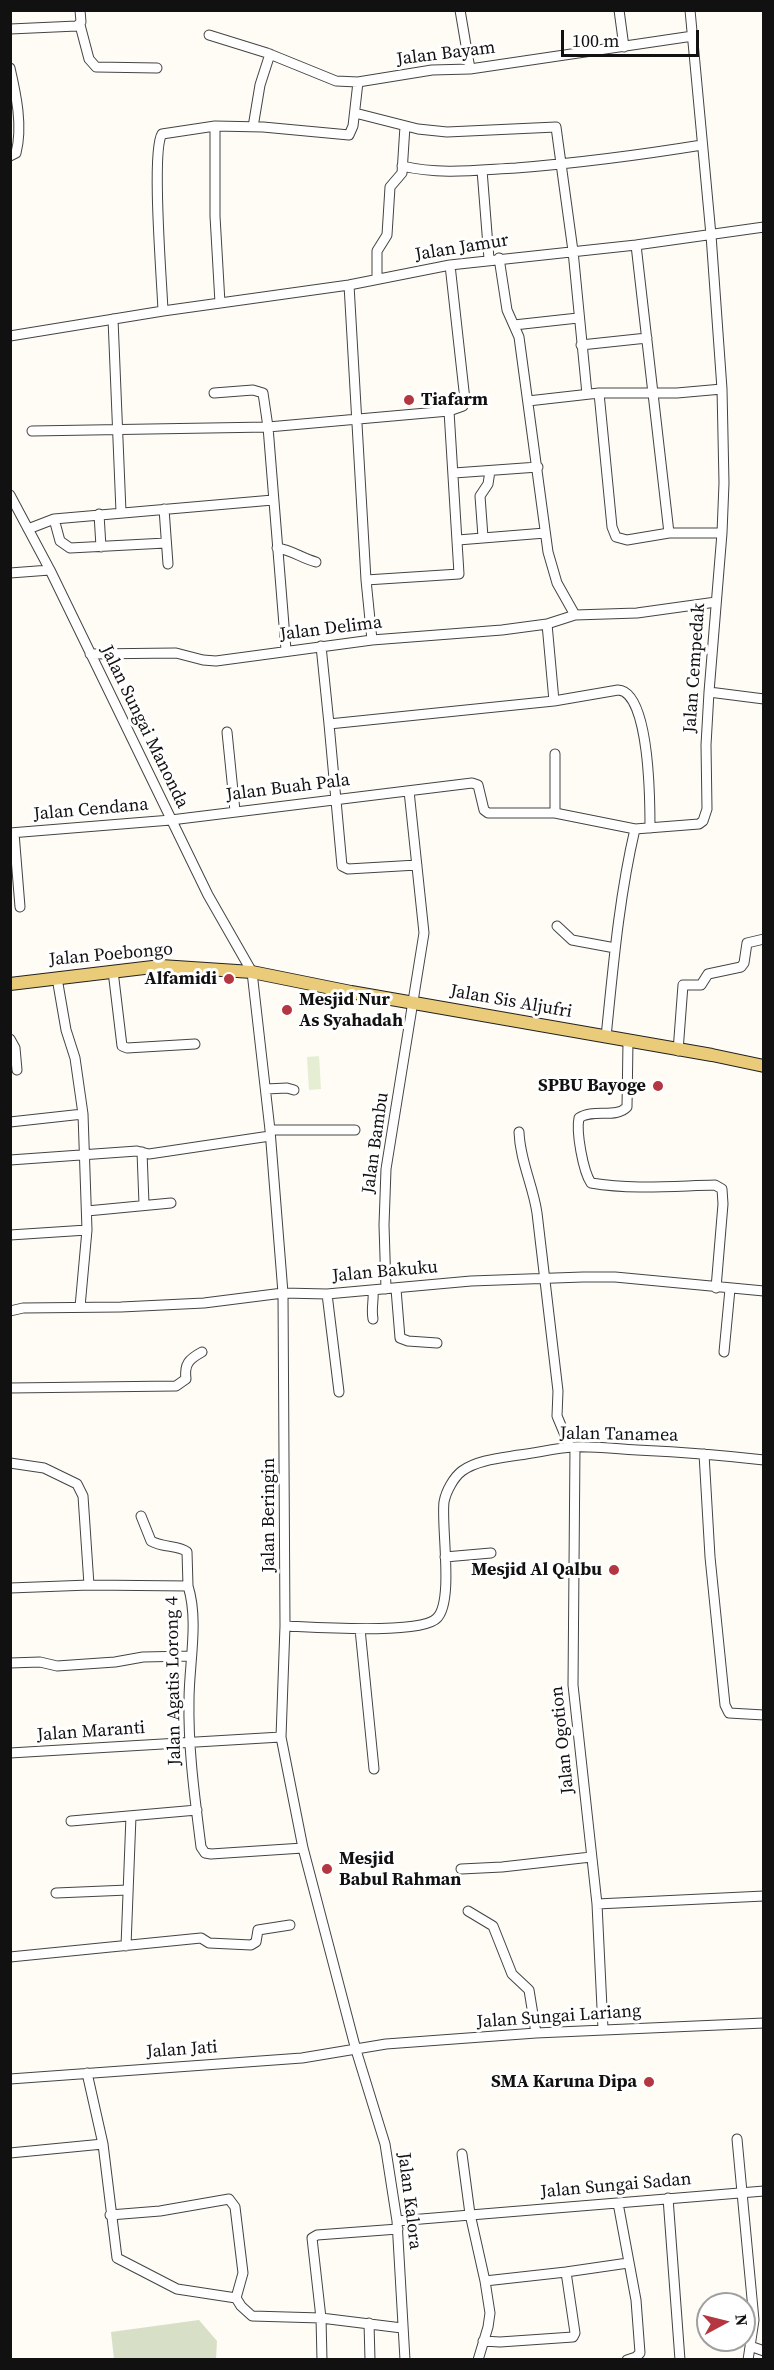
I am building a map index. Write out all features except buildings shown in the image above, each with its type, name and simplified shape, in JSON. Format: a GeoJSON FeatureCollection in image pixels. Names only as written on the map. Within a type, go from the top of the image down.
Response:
{"type":"FeatureCollection","features":[{"type":"Feature","properties":{"kind":"main road","name":"Jalan Poebongo"},"geometry":{"type":"LineString","coordinates":[[10,984],[113,971],[177,966],[252,972]]}},
{"type":"Feature","properties":{"kind":"main road","name":"Jalan Sis Aljufri"},"geometry":{"type":"LineString","coordinates":[[252,972],[764,1066]]}},
{"type":"Feature","properties":{"kind":"street"},"geometry":{"type":"LineString","coordinates":[[80,10],[80,25],[89,59],[96,67],[157,68]]}},
{"type":"Feature","properties":{"kind":"street"},"geometry":{"type":"LineString","coordinates":[[460,10],[470,69]]}},
{"type":"Feature","properties":{"kind":"street"},"geometry":{"type":"LineString","coordinates":[[619,10],[624,47]]}},
{"type":"Feature","properties":{"kind":"street"},"geometry":{"type":"LineString","coordinates":[[690,10],[711,235]]}},
{"type":"Feature","properties":{"kind":"street"},"geometry":{"type":"LineString","coordinates":[[10,29],[80,25]]}},
{"type":"Feature","properties":{"kind":"street","name":"Jalan Bayam"},"geometry":{"type":"LineString","coordinates":[[209,35],[270,54],[334,81],[358,82],[432,70],[470,69],[693,36]]}},
{"type":"Feature","properties":{"kind":"street"},"geometry":{"type":"LineString","coordinates":[[253,127],[260,85],[270,54]]}},
{"type":"Feature","properties":{"kind":"street"},"geometry":{"type":"LineString","coordinates":[[10,68],[16,99],[19,143],[16,153],[10,156]]}},
{"type":"Feature","properties":{"kind":"street"},"geometry":{"type":"LineString","coordinates":[[163,311],[158,194],[160,137],[169,131],[215,126],[349,135],[352,132],[358,82]]}},
{"type":"Feature","properties":{"kind":"street"},"geometry":{"type":"LineString","coordinates":[[355,113],[405,126],[447,132],[554,126],[562,164],[573,251],[587,394]]}},
{"type":"Feature","properties":{"kind":"street"},"geometry":{"type":"LineString","coordinates":[[215,126],[220,303]]}},
{"type":"Feature","properties":{"kind":"street"},"geometry":{"type":"LineString","coordinates":[[377,279],[377,251],[387,235],[390,187],[400,176],[405,126]]}},
{"type":"Feature","properties":{"kind":"street"},"geometry":{"type":"LineString","coordinates":[[402,166],[443,172],[482,170],[562,164],[702,145]]}},
{"type":"Feature","properties":{"kind":"street"},"geometry":{"type":"LineString","coordinates":[[482,170],[494,259],[507,310],[519,336],[545,533],[557,583],[575,615]]}},
{"type":"Feature","properties":{"kind":"street","name":"Jalan Jamur"},"geometry":{"type":"LineString","coordinates":[[10,336],[163,311],[349,285],[450,265],[636,245],[764,227]]}},
{"type":"Feature","properties":{"kind":"street","name":"Jalan Cempedak"},"geometry":{"type":"LineString","coordinates":[[635,829],[693,826],[703,821],[707,809],[706,745],[724,483],[722,389],[711,235]]}},
{"type":"Feature","properties":{"kind":"street"},"geometry":{"type":"LineString","coordinates":[[636,245],[669,533]]}},
{"type":"Feature","properties":{"kind":"street"},"geometry":{"type":"LineString","coordinates":[[32,431],[268,427],[449,411],[463,406],[465,400],[450,265]]}},
{"type":"Feature","properties":{"kind":"street"},"geometry":{"type":"LineString","coordinates":[[349,285],[366,580],[372,640]]}},
{"type":"Feature","properties":{"kind":"street"},"geometry":{"type":"LineString","coordinates":[[514,325],[578,318]]}},
{"type":"Feature","properties":{"kind":"street"},"geometry":{"type":"LineString","coordinates":[[113,319],[121,512]]}},
{"type":"Feature","properties":{"kind":"street"},"geometry":{"type":"LineString","coordinates":[[581,345],[647,338]]}},
{"type":"Feature","properties":{"kind":"street"},"geometry":{"type":"LineString","coordinates":[[528,401],[599,393],[677,393],[722,389]]}},
{"type":"Feature","properties":{"kind":"street"},"geometry":{"type":"LineString","coordinates":[[214,393],[261,391],[268,427],[286,650]]}},
{"type":"Feature","properties":{"kind":"street"},"geometry":{"type":"LineString","coordinates":[[599,393],[612,527],[616,537],[627,540],[669,533],[722,533]]}},
{"type":"Feature","properties":{"kind":"street"},"geometry":{"type":"LineString","coordinates":[[366,580],[457,575],[459,573],[449,411]]}},
{"type":"Feature","properties":{"kind":"street"},"geometry":{"type":"LineString","coordinates":[[454,473],[538,467]]}},
{"type":"Feature","properties":{"kind":"street"},"geometry":{"type":"LineString","coordinates":[[483,537],[480,494],[488,484],[490,471]]}},
{"type":"Feature","properties":{"kind":"street","name":"Jalan Sungai Manonda"},"geometry":{"type":"LineString","coordinates":[[10,495],[50,570],[208,895],[252,972]]}},
{"type":"Feature","properties":{"kind":"street"},"geometry":{"type":"LineString","coordinates":[[28,529],[54,519],[273,500]]}},
{"type":"Feature","properties":{"kind":"street"},"geometry":{"type":"LineString","coordinates":[[164,509],[168,564]]}},
{"type":"Feature","properties":{"kind":"street"},"geometry":{"type":"LineString","coordinates":[[99,514],[101,547]]}},
{"type":"Feature","properties":{"kind":"street"},"geometry":{"type":"LineString","coordinates":[[10,518],[22,517]]}},
{"type":"Feature","properties":{"kind":"street"},"geometry":{"type":"LineString","coordinates":[[54,519],[62,544],[72,548],[166,543]]}},
{"type":"Feature","properties":{"kind":"street"},"geometry":{"type":"LineString","coordinates":[[458,540],[545,533]]}},
{"type":"Feature","properties":{"kind":"street"},"geometry":{"type":"LineString","coordinates":[[277,548],[291,550],[303,559],[316,562]]}},
{"type":"Feature","properties":{"kind":"street"},"geometry":{"type":"LineString","coordinates":[[10,573],[50,570]]}},
{"type":"Feature","properties":{"kind":"street","name":"Jalan Delima"},"geometry":{"type":"LineString","coordinates":[[90,654],[176,653],[210,661],[372,640],[502,630],[547,624],[575,615],[637,613],[716,602]]}},
{"type":"Feature","properties":{"kind":"street"},"geometry":{"type":"LineString","coordinates":[[547,624],[554,701]]}},
{"type":"Feature","properties":{"kind":"street"},"geometry":{"type":"LineString","coordinates":[[321,646],[340,858],[344,868],[417,865],[409,791]]}},
{"type":"Feature","properties":{"kind":"street"},"geometry":{"type":"LineString","coordinates":[[328,724],[554,701],[624,690],[629,695],[641,721],[648,777],[650,828]]}},
{"type":"Feature","properties":{"kind":"street"},"geometry":{"type":"LineString","coordinates":[[709,692],[764,699]]}},
{"type":"Feature","properties":{"kind":"street"},"geometry":{"type":"LineString","coordinates":[[227,732],[235,811]]}},
{"type":"Feature","properties":{"kind":"street"},"geometry":{"type":"LineString","coordinates":[[555,754],[555,813]]}},
{"type":"Feature","properties":{"kind":"street","name":"Jalan Buah Pala"},"geometry":{"type":"LineString","coordinates":[[171,820],[474,783],[478,785],[484,810],[488,813],[555,813],[635,829]]}},
{"type":"Feature","properties":{"kind":"street","name":"Jalan Cendana"},"geometry":{"type":"LineString","coordinates":[[20,907],[12,833],[171,820]]}},
{"type":"Feature","properties":{"kind":"street"},"geometry":{"type":"LineString","coordinates":[[606,1037],[615,948],[629,853],[635,829]]}},
{"type":"Feature","properties":{"kind":"street","name":"Jalan Bambu"},"geometry":{"type":"LineString","coordinates":[[386,1289],[384,1225],[387,1169],[424,944],[417,865]]}},
{"type":"Feature","properties":{"kind":"street"},"geometry":{"type":"LineString","coordinates":[[557,926],[572,940],[615,948]]}},
{"type":"Feature","properties":{"kind":"street"},"geometry":{"type":"LineString","coordinates":[[678,1051],[684,984],[701,985],[708,974],[741,967],[744,963],[747,943],[764,939]]}},
{"type":"Feature","properties":{"kind":"street"},"geometry":{"type":"LineString","coordinates":[[113,971],[122,1046],[127,1048],[195,1044]]}},
{"type":"Feature","properties":{"kind":"street","name":"Jalan Beringin"},"geometry":{"type":"LineString","coordinates":[[252,972],[266,1089],[283,1293],[285,1626],[281,1737],[303,1848],[356,2050]]}},
{"type":"Feature","properties":{"kind":"street"},"geometry":{"type":"LineString","coordinates":[[57,978],[66,1030],[75,1058],[83,1114],[87,1230],[80,1307]]}},
{"type":"Feature","properties":{"kind":"street"},"geometry":{"type":"LineString","coordinates":[[10,1039],[15,1048],[17,1070]]}},
{"type":"Feature","properties":{"kind":"street"},"geometry":{"type":"LineString","coordinates":[[628,1041],[627,1107],[620,1112],[588,1113],[579,1118],[578,1132],[586,1173],[591,1183],[605,1185],[666,1188],[716,1185],[722,1189],[723,1204],[716,1288]]}},
{"type":"Feature","properties":{"kind":"street"},"geometry":{"type":"LineString","coordinates":[[266,1089],[294,1090]]}},
{"type":"Feature","properties":{"kind":"street"},"geometry":{"type":"LineString","coordinates":[[10,1122],[83,1114]]}},
{"type":"Feature","properties":{"kind":"street"},"geometry":{"type":"LineString","coordinates":[[10,1160],[137,1151],[149,1154],[270,1133],[355,1130]]}},
{"type":"Feature","properties":{"kind":"street"},"geometry":{"type":"LineString","coordinates":[[519,1132],[520,1152],[535,1199],[558,1391],[557,1416],[573,1447]]}},
{"type":"Feature","properties":{"kind":"street"},"geometry":{"type":"LineString","coordinates":[[142,1152],[144,1204]]}},
{"type":"Feature","properties":{"kind":"street"},"geometry":{"type":"LineString","coordinates":[[87,1211],[171,1203]]}},
{"type":"Feature","properties":{"kind":"street"},"geometry":{"type":"LineString","coordinates":[[10,1235],[87,1230]]}},
{"type":"Feature","properties":{"kind":"street","name":"Jalan Bakuku"},"geometry":{"type":"LineString","coordinates":[[10,1311],[23,1308],[204,1303],[283,1293],[327,1294],[471,1281],[544,1279],[615,1278],[764,1291]]}},
{"type":"Feature","properties":{"kind":"street"},"geometry":{"type":"LineString","coordinates":[[396,1288],[400,1338],[405,1341],[437,1342]]}},
{"type":"Feature","properties":{"kind":"street"},"geometry":{"type":"LineString","coordinates":[[724,1352],[730,1288]]}},
{"type":"Feature","properties":{"kind":"street"},"geometry":{"type":"LineString","coordinates":[[373,1290],[375,1303],[371,1309],[373,1319]]}},
{"type":"Feature","properties":{"kind":"street"},"geometry":{"type":"LineString","coordinates":[[327,1294],[339,1392]]}},
{"type":"Feature","properties":{"kind":"street"},"geometry":{"type":"LineString","coordinates":[[10,1388],[176,1386],[186,1379],[185,1369],[190,1358],[202,1352]]}},
{"type":"Feature","properties":{"kind":"street","name":"Jalan Tanamea"},"geometry":{"type":"LineString","coordinates":[[285,1626],[360,1629],[425,1625],[437,1618],[443,1604],[444,1499],[462,1471],[497,1458],[573,1447],[704,1454],[764,1460]]}},
{"type":"Feature","properties":{"kind":"street","name":"Jalan Ogotion"},"geometry":{"type":"LineString","coordinates":[[573,1447],[573,1685],[597,1904],[603,2029]]}},
{"type":"Feature","properties":{"kind":"street"},"geometry":{"type":"LineString","coordinates":[[704,1454],[710,1557],[725,1705],[729,1713],[764,1715]]}},
{"type":"Feature","properties":{"kind":"street"},"geometry":{"type":"LineString","coordinates":[[10,1463],[44,1468],[80,1488],[83,1496],[89,1585]]}},
{"type":"Feature","properties":{"kind":"street"},"geometry":{"type":"LineString","coordinates":[[141,1516],[151,1541],[172,1549],[182,1548],[188,1552],[188,1586]]}},
{"type":"Feature","properties":{"kind":"street"},"geometry":{"type":"LineString","coordinates":[[445,1557],[491,1553]]}},
{"type":"Feature","properties":{"kind":"street","name":"Jalan Agatis Lorong 4"},"geometry":{"type":"LineString","coordinates":[[10,1588],[89,1585],[188,1586],[192,1605],[189,1742],[201,1847],[205,1853],[303,1848]]}},
{"type":"Feature","properties":{"kind":"street"},"geometry":{"type":"LineString","coordinates":[[360,1629],[374,1769]]}},
{"type":"Feature","properties":{"kind":"street"},"geometry":{"type":"LineString","coordinates":[[10,1663],[40,1662],[57,1666],[115,1662],[143,1656],[190,1656]]}},
{"type":"Feature","properties":{"kind":"street","name":"Jalan Maranti"},"geometry":{"type":"LineString","coordinates":[[10,1753],[281,1737]]}},
{"type":"Feature","properties":{"kind":"street"},"geometry":{"type":"LineString","coordinates":[[71,1821],[197,1810]]}},
{"type":"Feature","properties":{"kind":"street"},"geometry":{"type":"LineString","coordinates":[[126,1946],[131,1816]]}},
{"type":"Feature","properties":{"kind":"street"},"geometry":{"type":"LineString","coordinates":[[461,1869],[591,1857]]}},
{"type":"Feature","properties":{"kind":"street"},"geometry":{"type":"LineString","coordinates":[[57,1893],[128,1890]]}},
{"type":"Feature","properties":{"kind":"street"},"geometry":{"type":"LineString","coordinates":[[597,1904],[764,1896]]}},
{"type":"Feature","properties":{"kind":"street"},"geometry":{"type":"LineString","coordinates":[[468,1911],[493,1926],[512,1974],[530,1990],[536,2033]]}},
{"type":"Feature","properties":{"kind":"street"},"geometry":{"type":"LineString","coordinates":[[10,1957],[203,1938],[209,1943],[251,1945],[256,1942],[258,1930],[290,1925]]}},
{"type":"Feature","properties":{"kind":"street","name":"Jalan Sungai Lariang"},"geometry":{"type":"LineString","coordinates":[[356,2050],[386,2044],[536,2033],[764,2023]]}},
{"type":"Feature","properties":{"kind":"street","name":"Jalan Jati"},"geometry":{"type":"LineString","coordinates":[[10,2079],[302,2058],[356,2050]]}},
{"type":"Feature","properties":{"kind":"street","name":"Jalan Kalora"},"geometry":{"type":"LineString","coordinates":[[356,2050],[385,2145],[398,2225],[405,2360]]}},
{"type":"Feature","properties":{"kind":"street"},"geometry":{"type":"LineString","coordinates":[[87,2073],[103,2144],[117,2258],[177,2289],[236,2298]]}},
{"type":"Feature","properties":{"kind":"street"},"geometry":{"type":"LineString","coordinates":[[737,2139],[751,2292]]}},
{"type":"Feature","properties":{"kind":"street"},"geometry":{"type":"LineString","coordinates":[[10,2153],[103,2144]]}},
{"type":"Feature","properties":{"kind":"street"},"geometry":{"type":"LineString","coordinates":[[462,2154],[470,2214],[490,2313],[478,2360]]}},
{"type":"Feature","properties":{"kind":"street","name":"Jalan Sungai Sadan"},"geometry":{"type":"LineString","coordinates":[[321,2318],[311,2245],[314,2236],[470,2214],[764,2191]]}},
{"type":"Feature","properties":{"kind":"street"},"geometry":{"type":"LineString","coordinates":[[668,2198],[680,2360]]}},
{"type":"Feature","properties":{"kind":"street"},"geometry":{"type":"LineString","coordinates":[[110,2215],[160,2211],[229,2199],[235,2207],[243,2273],[236,2298],[252,2316],[321,2318],[402,2328]]}},
{"type":"Feature","properties":{"kind":"street"},"geometry":{"type":"LineString","coordinates":[[618,2203],[636,2300],[640,2353],[627,2360]]}},
{"type":"Feature","properties":{"kind":"street"},"geometry":{"type":"LineString","coordinates":[[485,2281],[628,2263]]}},
{"type":"Feature","properties":{"kind":"street"},"geometry":{"type":"LineString","coordinates":[[483,2341],[511,2342],[573,2337],[574,2328],[566,2272]]}},
{"type":"Feature","properties":{"kind":"street"},"geometry":{"type":"LineString","coordinates":[[321,2318],[322,2360]]}},
{"type":"Feature","properties":{"kind":"street"},"geometry":{"type":"LineString","coordinates":[[369,2323],[370,2360]]}},
{"type":"Feature","properties":{"kind":"green space"},"geometry":{"type":"Polygon","coordinates":[[[319,1056],[321,1089],[309,1090],[307,1057],[319,1056]]]}},
{"type":"Feature","properties":{"kind":"green space"},"geometry":{"type":"Polygon","coordinates":[[[199,2320],[217,2341],[216,2359],[114,2359],[111,2332],[199,2320]]]}},
{"type":"Feature","properties":{"kind":"place","name":"Tiafarm"},"geometry":{"type":"Point","coordinates":[409,400]}},
{"type":"Feature","properties":{"kind":"place","name":"Alfamidi"},"geometry":{"type":"Point","coordinates":[229,979]}},
{"type":"Feature","properties":{"kind":"place","name":"Mesjid Nur As Syahadah"},"geometry":{"type":"Point","coordinates":[287,1010]}},
{"type":"Feature","properties":{"kind":"place","name":"SPBU Bayoge"},"geometry":{"type":"Point","coordinates":[658,1086]}},
{"type":"Feature","properties":{"kind":"place","name":"Mesjid Al Qalbu"},"geometry":{"type":"Point","coordinates":[614,1570]}},
{"type":"Feature","properties":{"kind":"place","name":"Mesjid Babul Rahman"},"geometry":{"type":"Point","coordinates":[327,1869]}},
{"type":"Feature","properties":{"kind":"place","name":"SMA Karuna Dipa"},"geometry":{"type":"Point","coordinates":[649,2082]}}]}
